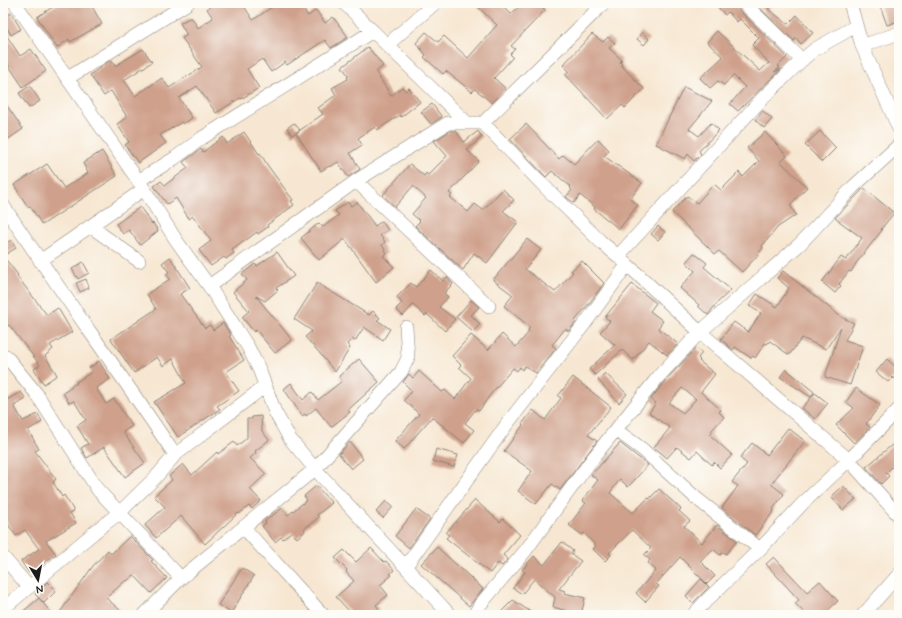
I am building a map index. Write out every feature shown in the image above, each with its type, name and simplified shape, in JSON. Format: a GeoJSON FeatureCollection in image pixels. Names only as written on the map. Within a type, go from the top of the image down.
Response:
{"type":"FeatureCollection","features":[{"type":"Feature","properties":{"kind":"street"},"geometry":{"type":"LineString","coordinates":[[15,3],[141,185],[248,347],[259,370],[275,412],[290,439],[315,469],[450,615]]}},
{"type":"Feature","properties":{"kind":"street"},"geometry":{"type":"LineString","coordinates":[[68,78],[188,3]]}},
{"type":"Feature","properties":{"kind":"street"},"geometry":{"type":"LineString","coordinates":[[344,3],[466,122]]}},
{"type":"Feature","properties":{"kind":"street"},"geometry":{"type":"LineString","coordinates":[[388,45],[435,3]]}},
{"type":"Feature","properties":{"kind":"street"},"geometry":{"type":"LineString","coordinates":[[483,123],[604,3]]}},
{"type":"Feature","properties":{"kind":"street"},"geometry":{"type":"LineString","coordinates":[[744,3],[802,60]]}},
{"type":"Feature","properties":{"kind":"street"},"geometry":{"type":"LineString","coordinates":[[850,3],[862,46],[899,129]]}},
{"type":"Feature","properties":{"kind":"street"},"geometry":{"type":"LineString","coordinates":[[618,256],[756,106],[802,60],[815,48],[856,26]]}},
{"type":"Feature","properties":{"kind":"street"},"geometry":{"type":"LineString","coordinates":[[40,260],[90,226],[174,158],[202,138],[372,30]]}},
{"type":"Feature","properties":{"kind":"street"},"geometry":{"type":"LineString","coordinates":[[862,46],[899,33]]}},
{"type":"Feature","properties":{"kind":"street"},"geometry":{"type":"LineString","coordinates":[[209,286],[356,181],[448,123],[483,123],[601,242],[700,332],[849,460],[899,516]]}},
{"type":"Feature","properties":{"kind":"street"},"geometry":{"type":"LineString","coordinates":[[474,615],[480,605],[526,550],[593,458],[659,376],[700,332],[788,255],[853,187],[899,145]]}},
{"type":"Feature","properties":{"kind":"street"},"geometry":{"type":"LineString","coordinates":[[356,181],[489,306]]}},
{"type":"Feature","properties":{"kind":"street"},"geometry":{"type":"LineString","coordinates":[[3,205],[176,455]]}},
{"type":"Feature","properties":{"kind":"street"},"geometry":{"type":"LineString","coordinates":[[90,226],[139,261]]}},
{"type":"Feature","properties":{"kind":"street"},"geometry":{"type":"LineString","coordinates":[[406,566],[507,424],[577,334],[627,265]]}},
{"type":"Feature","properties":{"kind":"street"},"geometry":{"type":"LineString","coordinates":[[144,615],[181,578],[315,469],[401,372],[408,358],[406,327]]}},
{"type":"Feature","properties":{"kind":"street"},"geometry":{"type":"LineString","coordinates":[[3,355],[6,356],[36,393],[98,490],[181,578]]}},
{"type":"Feature","properties":{"kind":"street"},"geometry":{"type":"LineString","coordinates":[[3,609],[119,513],[176,455],[265,386]]}},
{"type":"Feature","properties":{"kind":"street"},"geometry":{"type":"LineString","coordinates":[[693,615],[760,549],[803,503],[849,460],[899,409]]}},
{"type":"Feature","properties":{"kind":"street"},"geometry":{"type":"LineString","coordinates":[[616,430],[642,449],[696,498],[760,549]]}},
{"type":"Feature","properties":{"kind":"street"},"geometry":{"type":"LineString","coordinates":[[244,528],[323,615]]}},
{"type":"Feature","properties":{"kind":"street"},"geometry":{"type":"LineString","coordinates":[[3,557],[29,587]]}},
{"type":"Feature","properties":{"kind":"street"},"geometry":{"type":"LineString","coordinates":[[863,615],[899,574]]}},
{"type":"Feature","properties":{"kind":"building"},"geometry":{"type":"Polygon","coordinates":[[[59,3],[90,3],[102,24],[70,42],[69,39],[57,48],[37,17],[59,3]]]}},
{"type":"Feature","properties":{"kind":"building"},"geometry":{"type":"Polygon","coordinates":[[[215,3],[242,3],[253,20],[278,3],[299,3],[308,16],[316,10],[325,23],[333,17],[348,37],[331,48],[325,40],[287,65],[285,62],[271,72],[262,59],[247,69],[259,88],[216,113],[197,86],[179,98],[192,118],[160,135],[166,143],[138,163],[125,145],[129,142],[117,124],[127,117],[111,91],[104,96],[90,75],[111,60],[115,66],[143,49],[152,62],[124,80],[135,96],[162,78],[169,88],[202,67],[182,38],[187,35],[180,23],[192,18],[198,28],[213,18],[207,9],[215,3]]]}},
{"type":"Feature","properties":{"kind":"building"},"geometry":{"type":"Polygon","coordinates":[[[482,3],[500,3],[511,14],[523,3],[548,3],[543,8],[545,10],[511,46],[515,49],[510,54],[513,57],[494,78],[506,89],[492,103],[475,89],[472,92],[446,71],[443,74],[424,57],[426,55],[416,43],[426,32],[438,42],[444,36],[468,58],[497,25],[478,7],[482,3]]]}},
{"type":"Feature","properties":{"kind":"building"},"geometry":{"type":"Polygon","coordinates":[[[719,3],[736,3],[738,9],[787,57],[778,66],[780,67],[774,72],[781,69],[738,111],[730,104],[745,87],[733,75],[724,85],[718,81],[710,88],[700,78],[723,57],[707,42],[717,31],[760,71],[769,63],[752,45],[759,38],[740,19],[737,22],[728,12],[725,15],[718,7],[721,5],[719,3]]]}},
{"type":"Feature","properties":{"kind":"building"},"geometry":{"type":"Polygon","coordinates":[[[776,3],[768,9],[788,24],[797,15],[813,33],[801,44],[796,38],[794,41],[756,4],[776,3]]]}},
{"type":"Feature","properties":{"kind":"building"},"geometry":{"type":"Polygon","coordinates":[[[879,3],[899,3],[899,21],[887,25],[879,3]]]}},
{"type":"Feature","properties":{"kind":"building"},"geometry":{"type":"Polygon","coordinates":[[[11,13],[21,29],[11,35],[3,21],[3,17],[11,13]]]}},
{"type":"Feature","properties":{"kind":"building"},"geometry":{"type":"Polygon","coordinates":[[[3,30],[20,56],[31,49],[46,71],[23,87],[3,57],[3,30]]]}},
{"type":"Feature","properties":{"kind":"building"},"geometry":{"type":"Polygon","coordinates":[[[642,32],[649,39],[644,45],[637,39],[642,32]]]}},
{"type":"Feature","properties":{"kind":"building"},"geometry":{"type":"Polygon","coordinates":[[[592,34],[603,42],[608,37],[615,43],[609,48],[622,60],[620,62],[622,64],[621,65],[644,89],[625,108],[622,105],[607,119],[565,74],[569,71],[563,65],[592,34]]]}},
{"type":"Feature","properties":{"kind":"building"},"geometry":{"type":"Polygon","coordinates":[[[368,47],[383,66],[376,72],[391,96],[402,87],[406,91],[409,88],[420,102],[401,117],[400,115],[377,130],[375,127],[358,138],[362,145],[350,153],[360,169],[348,177],[338,162],[321,171],[296,133],[323,114],[318,108],[336,95],[332,88],[348,79],[347,77],[349,76],[342,67],[368,47]]]}},
{"type":"Feature","properties":{"kind":"building"},"geometry":{"type":"Polygon","coordinates":[[[30,86],[40,101],[29,108],[19,93],[30,86]]]}},
{"type":"Feature","properties":{"kind":"building"},"geometry":{"type":"Polygon","coordinates":[[[684,87],[712,101],[689,129],[699,136],[711,123],[719,130],[699,151],[701,154],[694,161],[688,154],[685,159],[656,144],[684,87]]]}},
{"type":"Feature","properties":{"kind":"building"},"geometry":{"type":"Polygon","coordinates":[[[3,100],[23,129],[7,140],[3,135],[3,100]]]}},
{"type":"Feature","properties":{"kind":"building"},"geometry":{"type":"Polygon","coordinates":[[[432,104],[442,117],[431,124],[421,112],[432,104]]]}},
{"type":"Feature","properties":{"kind":"building"},"geometry":{"type":"Polygon","coordinates":[[[763,111],[772,119],[764,128],[755,120],[763,111]]]}},
{"type":"Feature","properties":{"kind":"building"},"geometry":{"type":"Polygon","coordinates":[[[294,123],[300,130],[292,135],[287,128],[294,123]]]}},
{"type":"Feature","properties":{"kind":"building"},"geometry":{"type":"Polygon","coordinates":[[[526,124],[559,159],[563,155],[574,164],[598,139],[609,150],[604,156],[642,183],[630,199],[638,205],[619,229],[594,209],[595,207],[580,195],[574,203],[566,197],[572,190],[570,188],[571,187],[552,171],[546,177],[510,139],[526,124]]]}},
{"type":"Feature","properties":{"kind":"building"},"geometry":{"type":"Polygon","coordinates":[[[450,131],[456,131],[464,142],[478,131],[482,137],[467,150],[479,161],[449,193],[452,195],[450,197],[468,212],[475,204],[483,210],[503,189],[514,200],[503,211],[518,222],[487,263],[474,253],[463,270],[415,226],[420,221],[412,214],[426,198],[413,186],[395,207],[383,195],[410,164],[424,176],[426,173],[428,175],[447,156],[434,141],[450,131]]]}},
{"type":"Feature","properties":{"kind":"building"},"geometry":{"type":"Polygon","coordinates":[[[820,131],[836,148],[822,162],[805,145],[820,131]]]}},
{"type":"Feature","properties":{"kind":"building"},"geometry":{"type":"Polygon","coordinates":[[[244,132],[293,200],[291,201],[294,205],[267,225],[268,227],[258,234],[257,232],[232,250],[234,253],[226,259],[224,257],[211,266],[199,250],[211,241],[193,216],[189,219],[176,198],[167,204],[154,186],[161,181],[165,185],[188,168],[183,162],[201,149],[203,152],[223,137],[227,144],[244,132]]]}},
{"type":"Feature","properties":{"kind":"building"},"geometry":{"type":"Polygon","coordinates":[[[765,132],[787,156],[781,162],[807,187],[790,205],[796,215],[778,227],[762,246],[763,248],[758,255],[742,272],[719,251],[715,254],[672,212],[687,196],[697,203],[714,184],[721,190],[739,172],[743,177],[759,161],[747,148],[765,132]]]}},
{"type":"Feature","properties":{"kind":"building"},"geometry":{"type":"Polygon","coordinates":[[[102,151],[117,176],[42,225],[14,185],[47,164],[64,188],[88,173],[83,163],[102,151]]]}},
{"type":"Feature","properties":{"kind":"building"},"geometry":{"type":"Polygon","coordinates":[[[864,188],[894,213],[851,272],[849,271],[839,284],[841,286],[835,293],[822,282],[841,257],[846,260],[862,238],[835,218],[864,188]]]}},
{"type":"Feature","properties":{"kind":"building"},"geometry":{"type":"Polygon","coordinates":[[[348,202],[351,206],[357,202],[375,226],[382,221],[388,230],[380,235],[385,242],[382,245],[387,253],[383,256],[394,267],[376,282],[345,239],[319,260],[301,238],[319,223],[323,227],[339,215],[335,211],[348,202]]]}},
{"type":"Feature","properties":{"kind":"building"},"geometry":{"type":"Polygon","coordinates":[[[140,207],[158,231],[140,245],[129,230],[123,234],[116,224],[140,207]]]}},
{"type":"Feature","properties":{"kind":"building"},"geometry":{"type":"Polygon","coordinates":[[[658,226],[665,232],[658,240],[651,234],[658,226]]]}},
{"type":"Feature","properties":{"kind":"building"},"geometry":{"type":"Polygon","coordinates":[[[527,239],[541,250],[525,269],[555,292],[573,272],[571,271],[582,261],[604,283],[569,331],[565,329],[552,345],[556,348],[536,373],[525,366],[522,370],[520,367],[517,371],[513,368],[490,395],[479,411],[476,409],[465,423],[474,430],[464,443],[432,417],[404,449],[395,441],[419,414],[404,400],[412,391],[403,382],[409,374],[413,378],[419,371],[442,392],[445,390],[455,399],[471,378],[459,367],[461,365],[452,356],[471,335],[488,350],[502,334],[516,347],[529,332],[528,330],[530,327],[504,306],[513,295],[493,280],[527,239]]]}},
{"type":"Feature","properties":{"kind":"building"},"geometry":{"type":"Polygon","coordinates":[[[11,240],[16,248],[3,256],[3,245],[11,240]]]}},
{"type":"Feature","properties":{"kind":"building"},"geometry":{"type":"Polygon","coordinates":[[[277,252],[294,276],[276,288],[278,290],[265,301],[256,296],[292,340],[275,353],[256,330],[254,332],[242,317],[249,311],[233,292],[247,280],[242,274],[255,264],[257,266],[277,252]]]}},
{"type":"Feature","properties":{"kind":"building"},"geometry":{"type":"Polygon","coordinates":[[[694,253],[707,263],[704,267],[731,290],[717,303],[708,315],[680,288],[695,271],[686,262],[694,253]]]}},
{"type":"Feature","properties":{"kind":"building"},"geometry":{"type":"Polygon","coordinates":[[[3,256],[47,315],[58,308],[72,332],[50,345],[53,349],[45,356],[57,375],[44,384],[34,369],[40,365],[9,325],[3,329],[3,256]]]}},
{"type":"Feature","properties":{"kind":"building"},"geometry":{"type":"Polygon","coordinates":[[[170,257],[190,288],[180,294],[205,328],[210,325],[213,330],[223,323],[244,360],[226,372],[239,391],[217,406],[220,409],[178,437],[154,402],[186,383],[173,359],[163,366],[157,357],[134,373],[111,339],[156,309],[147,294],[170,279],[166,274],[169,272],[162,263],[170,257]]]}},
{"type":"Feature","properties":{"kind":"building"},"geometry":{"type":"Polygon","coordinates":[[[83,262],[89,273],[78,279],[72,269],[83,262]]]}},
{"type":"Feature","properties":{"kind":"building"},"geometry":{"type":"Polygon","coordinates":[[[431,270],[443,281],[447,277],[453,284],[444,293],[448,297],[439,307],[455,319],[445,331],[427,314],[425,316],[413,305],[403,316],[396,309],[402,303],[397,297],[411,283],[416,287],[431,270]]]}},
{"type":"Feature","properties":{"kind":"building"},"geometry":{"type":"Polygon","coordinates":[[[783,271],[841,317],[854,323],[845,340],[863,346],[850,385],[825,377],[841,327],[826,349],[802,338],[789,355],[770,341],[767,344],[765,343],[755,358],[753,356],[751,358],[735,347],[733,350],[721,339],[734,322],[748,332],[761,313],[749,306],[757,294],[777,307],[789,288],[777,278],[783,271]]]}},
{"type":"Feature","properties":{"kind":"building"},"geometry":{"type":"Polygon","coordinates":[[[86,279],[89,288],[80,292],[76,283],[86,279]]]}},
{"type":"Feature","properties":{"kind":"building"},"geometry":{"type":"Polygon","coordinates":[[[317,283],[369,315],[373,311],[380,318],[377,320],[390,329],[383,340],[364,327],[355,341],[352,339],[347,344],[350,348],[335,372],[305,337],[312,331],[294,319],[317,283]]]}},
{"type":"Feature","properties":{"kind":"building"},"geometry":{"type":"Polygon","coordinates":[[[632,284],[656,303],[650,311],[663,321],[658,328],[678,344],[667,355],[649,341],[633,360],[622,350],[595,375],[589,369],[615,345],[600,332],[610,321],[605,317],[632,284]]]}},
{"type":"Feature","properties":{"kind":"building"},"geometry":{"type":"Polygon","coordinates":[[[471,300],[479,307],[471,315],[480,324],[473,332],[456,317],[471,300]]]}},
{"type":"Feature","properties":{"kind":"building"},"geometry":{"type":"Polygon","coordinates":[[[696,348],[702,353],[698,358],[700,360],[699,361],[715,374],[701,392],[721,410],[719,412],[724,417],[711,431],[713,432],[710,435],[732,455],[720,468],[714,462],[712,465],[697,451],[691,458],[677,447],[667,458],[654,447],[670,428],[649,413],[656,403],[651,399],[665,381],[696,348]],[[682,388],[669,403],[683,413],[696,399],[682,388]]]}},
{"type":"Feature","properties":{"kind":"building"},"geometry":{"type":"Polygon","coordinates":[[[359,359],[379,382],[348,410],[350,412],[331,427],[316,408],[306,416],[305,414],[302,416],[284,389],[291,383],[303,400],[312,392],[318,400],[342,381],[339,376],[359,359]]]}},
{"type":"Feature","properties":{"kind":"building"},"geometry":{"type":"Polygon","coordinates":[[[887,359],[899,370],[899,373],[894,379],[893,377],[888,382],[876,372],[887,359]]]}},
{"type":"Feature","properties":{"kind":"building"},"geometry":{"type":"Polygon","coordinates":[[[99,361],[110,379],[96,388],[106,404],[114,399],[132,426],[123,432],[145,463],[125,477],[104,447],[87,458],[81,448],[88,444],[77,426],[86,420],[74,401],[69,403],[63,393],[77,383],[76,382],[92,372],[89,368],[99,361]]]}},
{"type":"Feature","properties":{"kind":"building"},"geometry":{"type":"Polygon","coordinates":[[[786,369],[814,392],[811,397],[780,377],[786,369]]]}},
{"type":"Feature","properties":{"kind":"building"},"geometry":{"type":"Polygon","coordinates":[[[605,373],[627,394],[619,403],[598,380],[605,373]]]}},
{"type":"Feature","properties":{"kind":"building"},"geometry":{"type":"Polygon","coordinates":[[[573,377],[611,407],[588,435],[597,441],[560,490],[552,484],[536,504],[518,491],[532,471],[504,451],[533,410],[545,420],[561,398],[558,396],[573,377]]]}},
{"type":"Feature","properties":{"kind":"building"},"geometry":{"type":"Polygon","coordinates":[[[856,388],[880,405],[866,424],[870,427],[854,443],[836,425],[854,408],[846,402],[856,388]]]}},
{"type":"Feature","properties":{"kind":"building"},"geometry":{"type":"Polygon","coordinates":[[[21,392],[26,399],[14,406],[23,421],[38,414],[42,422],[28,430],[39,449],[35,451],[56,479],[53,482],[62,497],[64,495],[74,511],[70,513],[76,523],[46,541],[56,554],[29,573],[21,561],[39,549],[25,530],[16,536],[3,517],[3,402],[21,392]]]}},
{"type":"Feature","properties":{"kind":"building"},"geometry":{"type":"Polygon","coordinates":[[[815,393],[828,403],[815,419],[802,408],[815,393]]]}},
{"type":"Feature","properties":{"kind":"building"},"geometry":{"type":"Polygon","coordinates":[[[261,416],[262,431],[269,440],[255,451],[256,453],[250,458],[266,474],[250,489],[261,501],[252,509],[249,506],[239,514],[238,513],[205,544],[181,516],[156,538],[145,525],[165,507],[154,496],[172,480],[169,476],[183,464],[192,475],[217,452],[218,454],[234,442],[237,446],[247,438],[247,419],[261,416]]]}},
{"type":"Feature","properties":{"kind":"building"},"geometry":{"type":"Polygon","coordinates":[[[788,428],[805,441],[771,484],[784,494],[773,509],[774,511],[755,535],[722,508],[738,486],[732,482],[747,464],[740,458],[752,443],[767,455],[788,428]]]}},
{"type":"Feature","properties":{"kind":"building"},"geometry":{"type":"Polygon","coordinates":[[[899,439],[899,460],[886,473],[889,476],[881,484],[866,467],[899,439]]]}},
{"type":"Feature","properties":{"kind":"building"},"geometry":{"type":"Polygon","coordinates":[[[350,442],[363,459],[351,469],[339,454],[350,442]]]}},
{"type":"Feature","properties":{"kind":"building"},"geometry":{"type":"Polygon","coordinates":[[[620,443],[648,465],[628,487],[620,479],[610,493],[633,513],[659,489],[681,509],[679,511],[690,521],[684,526],[702,543],[717,525],[737,541],[726,554],[724,552],[720,555],[713,549],[700,561],[715,576],[707,584],[680,557],[656,584],[659,586],[645,602],[636,593],[656,570],[648,563],[650,560],[644,555],[651,548],[632,530],[609,553],[611,555],[605,561],[593,549],[596,546],[584,533],[582,535],[569,525],[586,503],[582,501],[598,480],[591,475],[620,443]]]}},
{"type":"Feature","properties":{"kind":"building"},"geometry":{"type":"Polygon","coordinates":[[[436,449],[458,455],[454,467],[433,461],[436,449]]]}},
{"type":"Feature","properties":{"kind":"building"},"geometry":{"type":"Polygon","coordinates":[[[316,486],[332,503],[317,515],[319,517],[304,529],[305,531],[297,538],[291,532],[283,539],[281,537],[275,542],[262,526],[266,523],[265,521],[282,508],[288,515],[307,500],[304,496],[316,486]]]}},
{"type":"Feature","properties":{"kind":"building"},"geometry":{"type":"Polygon","coordinates":[[[843,486],[856,499],[843,510],[831,497],[843,486]]]}},
{"type":"Feature","properties":{"kind":"building"},"geometry":{"type":"Polygon","coordinates":[[[475,500],[500,522],[503,519],[520,535],[503,555],[508,559],[502,566],[498,563],[490,573],[446,538],[449,535],[446,533],[475,500]]]}},
{"type":"Feature","properties":{"kind":"building"},"geometry":{"type":"Polygon","coordinates":[[[386,501],[393,507],[383,518],[376,512],[386,501]]]}},
{"type":"Feature","properties":{"kind":"building"},"geometry":{"type":"Polygon","coordinates":[[[416,509],[430,519],[409,548],[395,536],[416,509]]]}},
{"type":"Feature","properties":{"kind":"building"},"geometry":{"type":"Polygon","coordinates":[[[130,536],[153,560],[151,561],[167,578],[151,593],[134,575],[127,581],[126,580],[106,598],[126,615],[58,615],[93,566],[108,550],[111,554],[130,536]]]}},
{"type":"Feature","properties":{"kind":"building"},"geometry":{"type":"Polygon","coordinates":[[[562,542],[573,551],[571,554],[581,561],[559,589],[565,591],[564,593],[585,598],[581,615],[566,613],[567,611],[553,607],[555,597],[534,579],[522,594],[513,588],[525,572],[522,570],[534,556],[544,565],[562,542]]]}},
{"type":"Feature","properties":{"kind":"building"},"geometry":{"type":"Polygon","coordinates":[[[437,547],[483,589],[469,606],[421,564],[437,547]]]}},
{"type":"Feature","properties":{"kind":"building"},"geometry":{"type":"Polygon","coordinates":[[[371,548],[394,570],[390,574],[392,575],[380,585],[388,595],[376,605],[379,609],[372,615],[353,615],[336,597],[354,581],[346,572],[347,570],[335,558],[344,550],[356,562],[371,548]]]}},
{"type":"Feature","properties":{"kind":"building"},"geometry":{"type":"Polygon","coordinates":[[[774,557],[807,592],[820,581],[838,601],[823,615],[806,615],[795,603],[799,600],[766,564],[774,557]]]}},
{"type":"Feature","properties":{"kind":"building"},"geometry":{"type":"Polygon","coordinates":[[[242,568],[254,576],[231,613],[218,605],[242,568]]]}},
{"type":"Feature","properties":{"kind":"building"},"geometry":{"type":"Polygon","coordinates":[[[701,579],[709,587],[693,603],[686,596],[701,579]]]}},
{"type":"Feature","properties":{"kind":"building"},"geometry":{"type":"Polygon","coordinates":[[[47,582],[56,591],[44,603],[35,594],[47,582]]]}},
{"type":"Feature","properties":{"kind":"building"},"geometry":{"type":"Polygon","coordinates":[[[39,598],[53,615],[19,615],[39,598]]]}},
{"type":"Feature","properties":{"kind":"building"},"geometry":{"type":"Polygon","coordinates":[[[513,600],[535,615],[498,615],[513,600]]]}}]}
